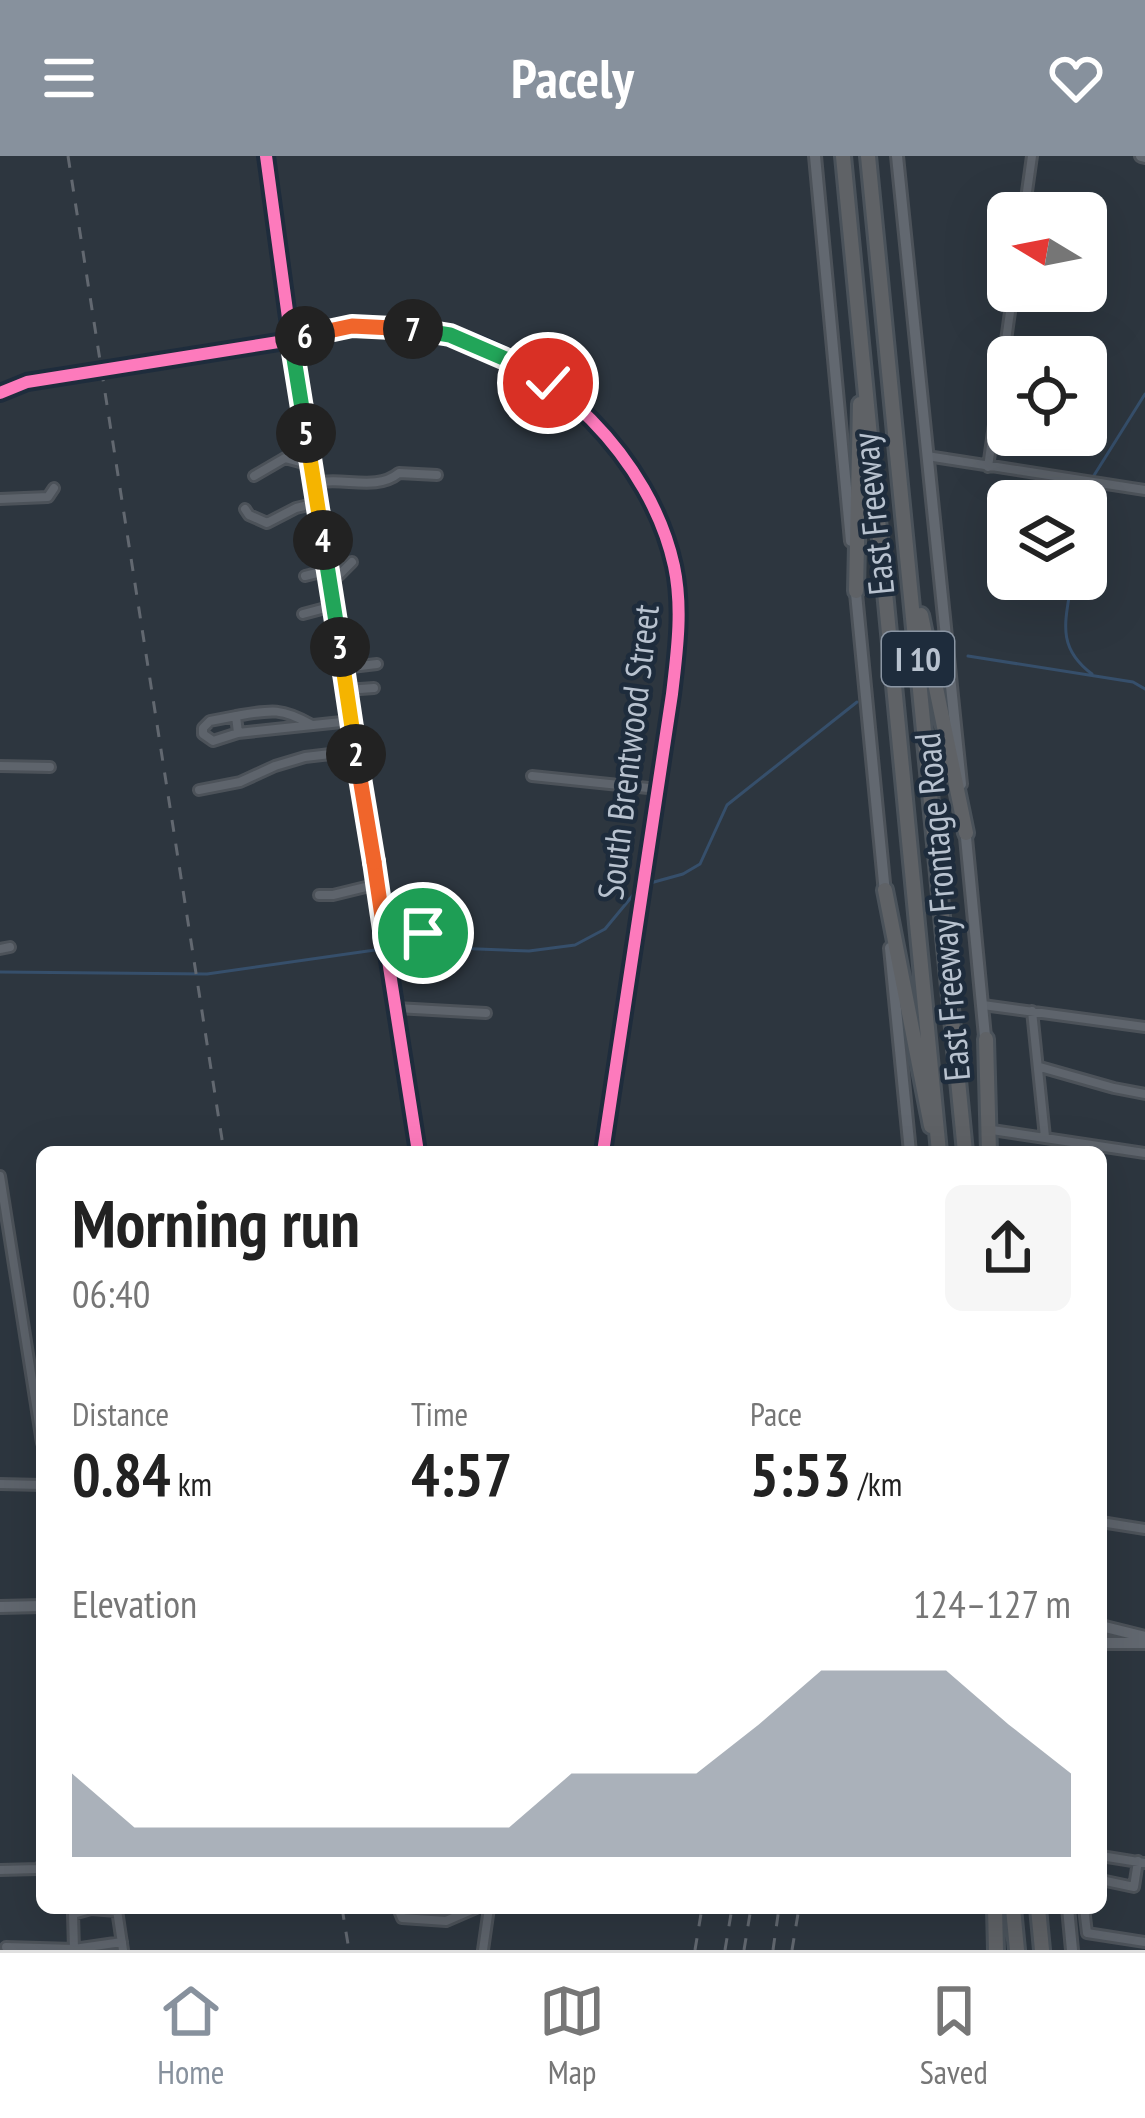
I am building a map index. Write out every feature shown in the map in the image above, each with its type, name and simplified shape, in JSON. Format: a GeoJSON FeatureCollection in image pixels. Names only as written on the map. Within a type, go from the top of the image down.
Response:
{"type":"FeatureCollection","features":[{"type":"Feature","properties":{"kind":"highway","name":"East Freeway"},"geometry":{"type":"LineString","coordinates":[[844,159],[938,1146]]}},
{"type":"Feature","properties":{"kind":"highway","name":"East Freeway"},"geometry":{"type":"LineString","coordinates":[[869,161],[964,1146]]}},
{"type":"Feature","properties":{"kind":"highway"},"geometry":{"type":"LineString","coordinates":[[856,591],[858,418],[863,376]]}},
{"type":"Feature","properties":{"kind":"highway"},"geometry":{"type":"LineString","coordinates":[[906,535],[966,833]]}},
{"type":"Feature","properties":{"kind":"highway"},"geometry":{"type":"LineString","coordinates":[[885,890],[926,1111],[937,1146]]}},
{"type":"Feature","properties":{"kind":"highway"},"geometry":{"type":"LineString","coordinates":[[986,1039],[992,1146]]}},
{"type":"Feature","properties":{"kind":"highway"},"geometry":{"type":"LineString","coordinates":[[991,1914],[994,1950]]}},
{"type":"Feature","properties":{"kind":"highway"},"geometry":{"type":"LineString","coordinates":[[1014,1914],[1018,1950]]}},
{"type":"Feature","properties":{"kind":"highway"},"geometry":{"type":"LineString","coordinates":[[1039,1914],[1042,1950]]}},
{"type":"Feature","properties":{"kind":"main road","name":"East Freeway Frontage Road"},"geometry":{"type":"LineString","coordinates":[[815,156],[909,1146]]}},
{"type":"Feature","properties":{"kind":"main road","name":"East Freeway Frontage Road"},"geometry":{"type":"LineString","coordinates":[[894,156],[940,565],[983,1005],[992,1146]]}},
{"type":"Feature","properties":{"kind":"main road"},"geometry":{"type":"LineString","coordinates":[[0,1607],[36,1606]]}},
{"type":"Feature","properties":{"kind":"main road"},"geometry":{"type":"LineString","coordinates":[[1107,1628],[1145,1640]]}},
{"type":"Feature","properties":{"kind":"main road"},"geometry":{"type":"LineString","coordinates":[[1107,1643],[1145,1640]]}},
{"type":"Feature","properties":{"kind":"main road"},"geometry":{"type":"LineString","coordinates":[[1069,1914],[1072,1950]]}},
{"type":"Feature","properties":{"kind":"street"},"geometry":{"type":"LineString","coordinates":[[266,156],[417,1146]]}},
{"type":"Feature","properties":{"kind":"street"},"geometry":{"type":"LineString","coordinates":[[1027,192],[1033,156]]}},
{"type":"Feature","properties":{"kind":"street"},"geometry":{"type":"LineString","coordinates":[[988,467],[1010,312]]}},
{"type":"Feature","properties":{"kind":"street","name":"South Brentwood Street"},"geometry":{"type":"LineString","coordinates":[[0,393],[27,382],[352,326],[400,327],[450,335],[548,383],[581,410],[617,450],[652,503],[672,557],[678,618],[658,789],[604,1146]]}},
{"type":"Feature","properties":{"kind":"street"},"geometry":{"type":"LineString","coordinates":[[927,456],[1145,490]]}},
{"type":"Feature","properties":{"kind":"street"},"geometry":{"type":"LineString","coordinates":[[254,476],[285,458],[311,465]]}},
{"type":"Feature","properties":{"kind":"street"},"geometry":{"type":"LineString","coordinates":[[314,483],[390,481],[400,473],[437,475]]}},
{"type":"Feature","properties":{"kind":"street"},"geometry":{"type":"LineString","coordinates":[[0,499],[47,497],[54,488]]}},
{"type":"Feature","properties":{"kind":"street"},"geometry":{"type":"LineString","coordinates":[[244,509],[267,523],[317,503]]}},
{"type":"Feature","properties":{"kind":"street"},"geometry":{"type":"LineString","coordinates":[[305,576],[327,571],[339,575],[352,562]]}},
{"type":"Feature","properties":{"kind":"street"},"geometry":{"type":"LineString","coordinates":[[303,614],[333,606]]}},
{"type":"Feature","properties":{"kind":"street"},"geometry":{"type":"LineString","coordinates":[[343,668],[377,664]]}},
{"type":"Feature","properties":{"kind":"street"},"geometry":{"type":"LineString","coordinates":[[346,690],[374,688]]}},
{"type":"Feature","properties":{"kind":"street"},"geometry":{"type":"LineString","coordinates":[[312,725],[289,711],[272,710],[206,723],[203,734],[213,741],[238,733],[351,721]]}},
{"type":"Feature","properties":{"kind":"street"},"geometry":{"type":"LineString","coordinates":[[236,716],[238,733]]}},
{"type":"Feature","properties":{"kind":"street"},"geometry":{"type":"LineString","coordinates":[[200,790],[240,782],[305,758],[356,751]]}},
{"type":"Feature","properties":{"kind":"street"},"geometry":{"type":"LineString","coordinates":[[0,766],[50,767]]}},
{"type":"Feature","properties":{"kind":"street"},"geometry":{"type":"LineString","coordinates":[[532,776],[658,789]]}},
{"type":"Feature","properties":{"kind":"street"},"geometry":{"type":"LineString","coordinates":[[320,896],[378,884]]}},
{"type":"Feature","properties":{"kind":"street"},"geometry":{"type":"LineString","coordinates":[[423,933],[426,917]]}},
{"type":"Feature","properties":{"kind":"street"},"geometry":{"type":"LineString","coordinates":[[384,930],[437,933]]}},
{"type":"Feature","properties":{"kind":"street"},"geometry":{"type":"LineString","coordinates":[[983,1005],[1145,1028]]}},
{"type":"Feature","properties":{"kind":"street"},"geometry":{"type":"LineString","coordinates":[[396,1008],[486,1013]]}},
{"type":"Feature","properties":{"kind":"street"},"geometry":{"type":"LineString","coordinates":[[1032,1012],[1046,1137]]}},
{"type":"Feature","properties":{"kind":"street"},"geometry":{"type":"LineString","coordinates":[[1040,1067],[1145,1094]]}},
{"type":"Feature","properties":{"kind":"street"},"geometry":{"type":"LineString","coordinates":[[992,1130],[1102,1146]]}},
{"type":"Feature","properties":{"kind":"street"},"geometry":{"type":"LineString","coordinates":[[1107,1147],[1145,1153]]}},
{"type":"Feature","properties":{"kind":"street"},"geometry":{"type":"LineString","coordinates":[[0,1176],[36,1405]]}},
{"type":"Feature","properties":{"kind":"street"},"geometry":{"type":"LineString","coordinates":[[0,1484],[36,1485]]}},
{"type":"Feature","properties":{"kind":"street"},"geometry":{"type":"LineString","coordinates":[[1107,1523],[1145,1529]]}},
{"type":"Feature","properties":{"kind":"street"},"geometry":{"type":"LineString","coordinates":[[1107,1857],[1141,1862],[1134,1887],[1107,1881]]}},
{"type":"Feature","properties":{"kind":"street"},"geometry":{"type":"LineString","coordinates":[[0,1870],[36,1869]]}},
{"type":"Feature","properties":{"kind":"street"},"geometry":{"type":"LineString","coordinates":[[73,1914],[74,1949]]}},
{"type":"Feature","properties":{"kind":"street"},"geometry":{"type":"LineString","coordinates":[[6,1947],[122,1946],[118,1914]]}},
{"type":"Feature","properties":{"kind":"street"},"geometry":{"type":"LineString","coordinates":[[400,1914],[402,1918],[446,1921],[462,1914]]}},
{"type":"Feature","properties":{"kind":"street"},"geometry":{"type":"LineString","coordinates":[[483,1950],[488,1914]]}},
{"type":"Feature","properties":{"kind":"street"},"geometry":{"type":"LineString","coordinates":[[1085,1914],[1087,1933],[1145,1942]]}},
{"type":"Feature","properties":{"kind":"waterway"},"geometry":{"type":"LineString","coordinates":[[1093,477],[1145,394]]}},
{"type":"Feature","properties":{"kind":"waterway"},"geometry":{"type":"LineString","coordinates":[[1069,600],[1068,642],[1092,674]]}},
{"type":"Feature","properties":{"kind":"waterway"},"geometry":{"type":"LineString","coordinates":[[968,656],[1133,682],[1145,689]]}},
{"type":"Feature","properties":{"kind":"waterway"},"geometry":{"type":"LineString","coordinates":[[0,972],[207,974],[403,946],[529,951],[575,945],[605,929],[634,894],[700,864],[727,805],[857,702]]}},
{"type":"Feature","properties":{"kind":"railway"},"geometry":{"type":"LineString","coordinates":[[68,156],[223,1146]]}},
{"type":"Feature","properties":{"kind":"railway"},"geometry":{"type":"LineString","coordinates":[[343,1914],[349,1950]]}},
{"type":"Feature","properties":{"kind":"railway"},"geometry":{"type":"LineString","coordinates":[[695,1950],[701,1914]]}},
{"type":"Feature","properties":{"kind":"railway"},"geometry":{"type":"LineString","coordinates":[[725,1950],[731,1914]]}},
{"type":"Feature","properties":{"kind":"railway"},"geometry":{"type":"LineString","coordinates":[[744,1950],[750,1914]]}},
{"type":"Feature","properties":{"kind":"railway"},"geometry":{"type":"LineString","coordinates":[[773,1950],[778,1914]]}},
{"type":"Feature","properties":{"kind":"railway"},"geometry":{"type":"LineString","coordinates":[[792,1950],[798,1914]]}},
{"type":"Feature","properties":{"kind":"cycle path"},"geometry":{"type":"LineString","coordinates":[[266,156],[417,1146]]}},
{"type":"Feature","properties":{"kind":"cycle path"},"geometry":{"type":"LineString","coordinates":[[0,393],[27,382],[330,331],[406,328],[445,334],[523,366],[558,390],[620,453],[662,527],[674,566],[679,614],[672,694],[604,1146]]}},
{"type":"Feature","properties":{"kind":"route"},"geometry":{"type":"LineString","coordinates":[[423,933],[384,930],[291,340],[352,326],[425,330],[476,344],[548,383]]}}]}
